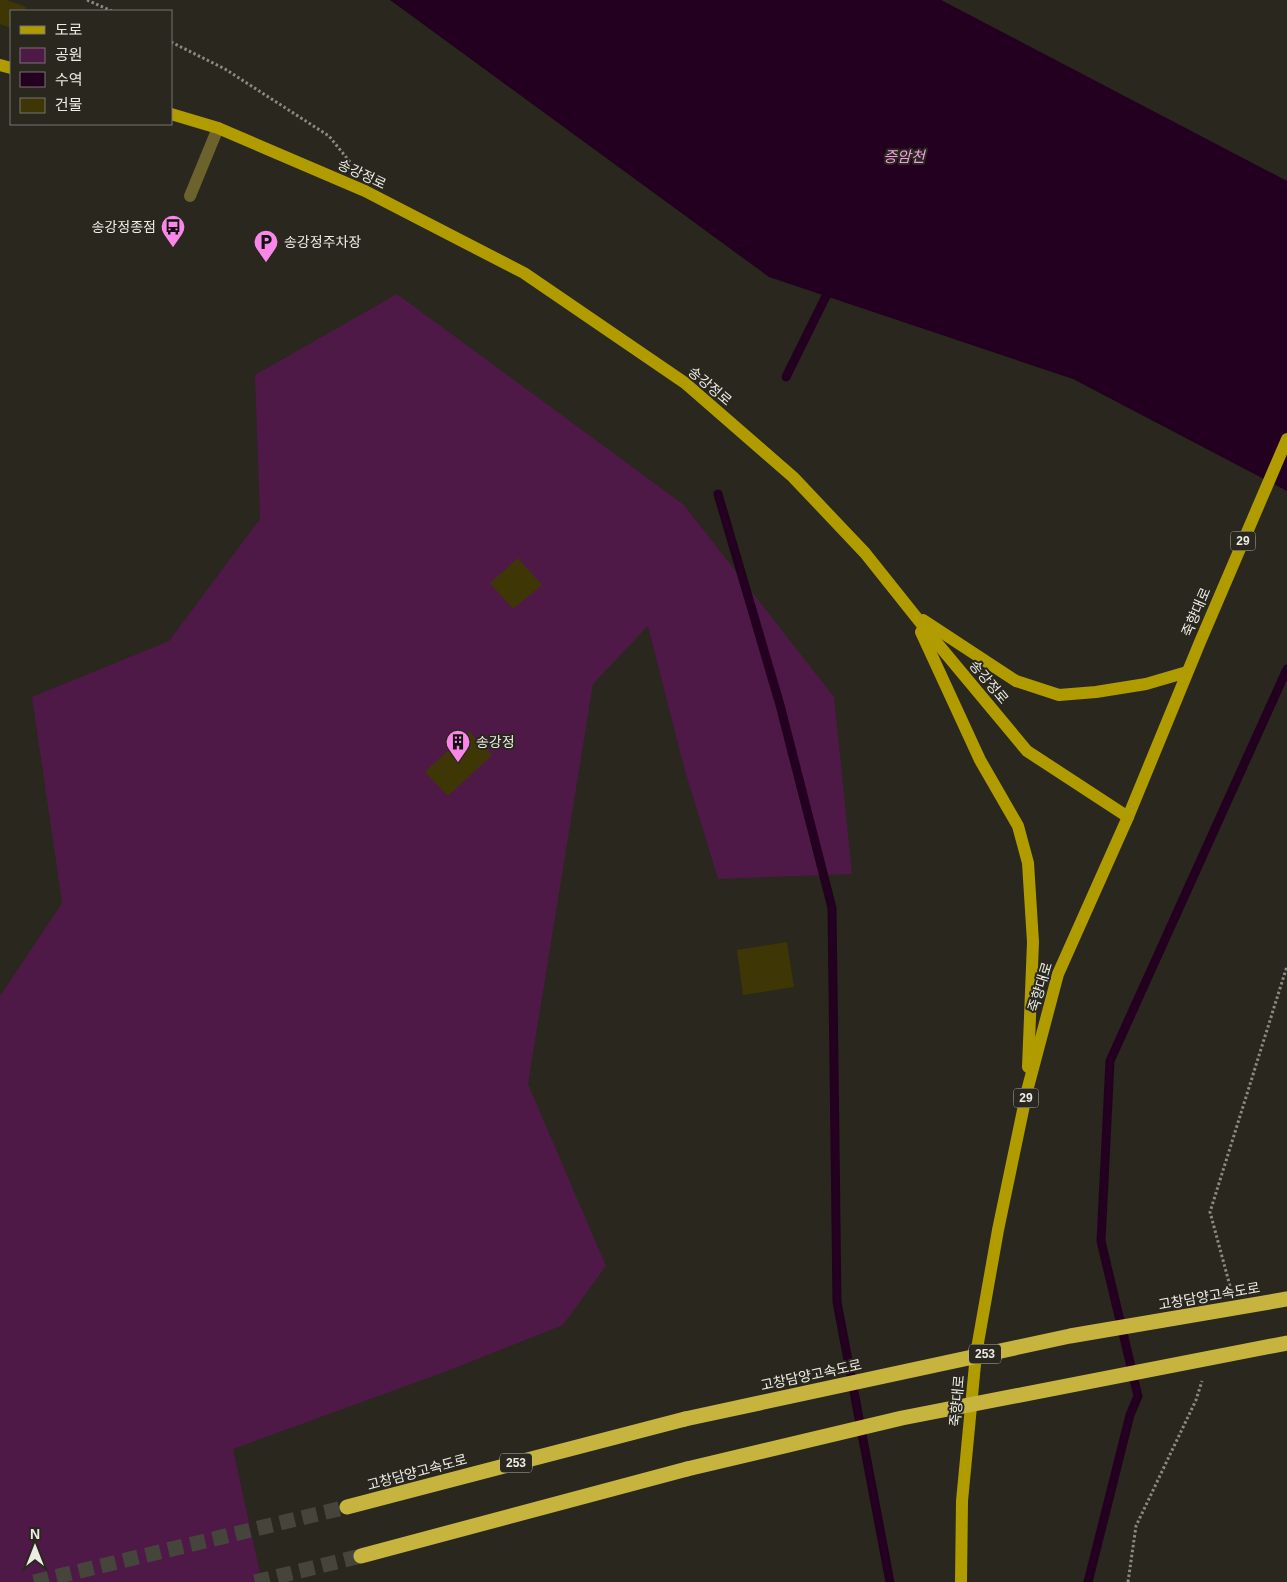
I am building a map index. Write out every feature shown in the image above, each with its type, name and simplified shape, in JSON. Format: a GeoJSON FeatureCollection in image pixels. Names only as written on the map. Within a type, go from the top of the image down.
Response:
{"type":"FeatureCollection","features":[{"type":"Feature","properties":{"kind":"highway","name":"고창담양고속도로"},"geometry":{"type":"LineString","coordinates":[[347,1507],[686,1419],[1070,1336],[1287,1299]]}},
{"type":"Feature","properties":{"kind":"highway"},"geometry":{"type":"LineString","coordinates":[[361,1556],[687,1468],[902,1418],[1287,1343]]}},
{"type":"Feature","properties":{"kind":"main road","name":"송강정로"},"geometry":{"type":"LineString","coordinates":[[172,114],[218,128],[365,191],[524,273],[685,383],[793,477],[865,553],[1028,751],[1128,817]]}},
{"type":"Feature","properties":{"kind":"main road","name":"죽향대로"},"geometry":{"type":"LineString","coordinates":[[961,1582],[962,1501],[976,1354],[998,1230],[1028,1091],[1058,974],[1128,817],[1187,672],[1287,439]]}},
{"type":"Feature","properties":{"kind":"main road"},"geometry":{"type":"LineString","coordinates":[[913,613],[1016,681],[1059,695],[1096,692],[1146,684],[1187,672]]}},
{"type":"Feature","properties":{"kind":"main road"},"geometry":{"type":"LineString","coordinates":[[913,613],[980,760],[1018,826],[1028,863],[1033,942],[1028,1091]]}},
{"type":"Feature","properties":{"kind":"lane"},"geometry":{"type":"LineString","coordinates":[[190,196],[218,128]]}},
{"type":"Feature","properties":{"kind":"path"},"geometry":{"type":"LineString","coordinates":[[87,0],[110,10]]}},
{"type":"Feature","properties":{"kind":"path"},"geometry":{"type":"LineString","coordinates":[[172,42],[225,69],[329,136],[354,167]]}},
{"type":"Feature","properties":{"kind":"path"},"geometry":{"type":"LineString","coordinates":[[1230,1288],[1210,1212],[1287,966]]}},
{"type":"Feature","properties":{"kind":"path"},"geometry":{"type":"LineString","coordinates":[[1128,1582],[1136,1526],[1196,1400],[1205,1372]]}},
{"type":"Feature","properties":{"kind":"green space"},"geometry":{"type":"Polygon","coordinates":[[[397,294],[684,505],[834,697],[852,874],[718,879],[684,767],[648,626],[593,684],[528,1084],[606,1266],[563,1325],[450,1370],[233,1449],[262,1582],[0,1582],[0,996],[62,903],[32,697],[169,641],[260,519],[255,375],[397,294]]]}},
{"type":"Feature","properties":{"kind":"water","name":"증암천"},"geometry":{"type":"Polygon","coordinates":[[[390,0],[941,0],[1287,181],[1287,491],[1073,379],[769,277],[390,0]]]}},
{"type":"Feature","properties":{"kind":"building"},"geometry":{"type":"Polygon","coordinates":[[[0,0],[7,0],[26,7],[24,10],[10,10],[10,28],[0,24],[0,0]]]}},
{"type":"Feature","properties":{"kind":"building"},"geometry":{"type":"Polygon","coordinates":[[[518,558],[542,585],[513,609],[490,583],[518,558]]]}},
{"type":"Feature","properties":{"kind":"building","name":"송강정"},"geometry":{"type":"Polygon","coordinates":[[[469,731],[492,755],[448,796],[425,772],[469,731]]]}},
{"type":"Feature","properties":{"kind":"building"},"geometry":{"type":"Polygon","coordinates":[[[787,942],[794,987],[743,995],[737,950],[787,942]]]}},
{"type":"Feature","properties":{"kind":"waterway"},"geometry":{"type":"LineString","coordinates":[[786,377],[831,286]]}},
{"type":"Feature","properties":{"kind":"waterway"},"geometry":{"type":"LineString","coordinates":[[718,494],[780,705],[832,908],[837,1302],[890,1582]]}},
{"type":"Feature","properties":{"kind":"waterway"},"geometry":{"type":"LineString","coordinates":[[1088,1582],[1130,1415],[1138,1396],[1101,1241],[1110,1061],[1287,669]]}},
{"type":"Feature","properties":{"kind":"tunnel"},"geometry":{"type":"LineString","coordinates":[[34,1582],[347,1507]]}},
{"type":"Feature","properties":{"kind":"tunnel"},"geometry":{"type":"LineString","coordinates":[[255,1582],[361,1556]]}},
{"type":"Feature","properties":{"kind":"place","name":"송강정종점"},"geometry":{"type":"Point","coordinates":[173,248]}},
{"type":"Feature","properties":{"kind":"place","name":"송강정주차장"},"geometry":{"type":"Point","coordinates":[266,263]}},
{"type":"Feature","properties":{"kind":"place","name":"송강정"},"geometry":{"type":"Point","coordinates":[458,763]}}]}
